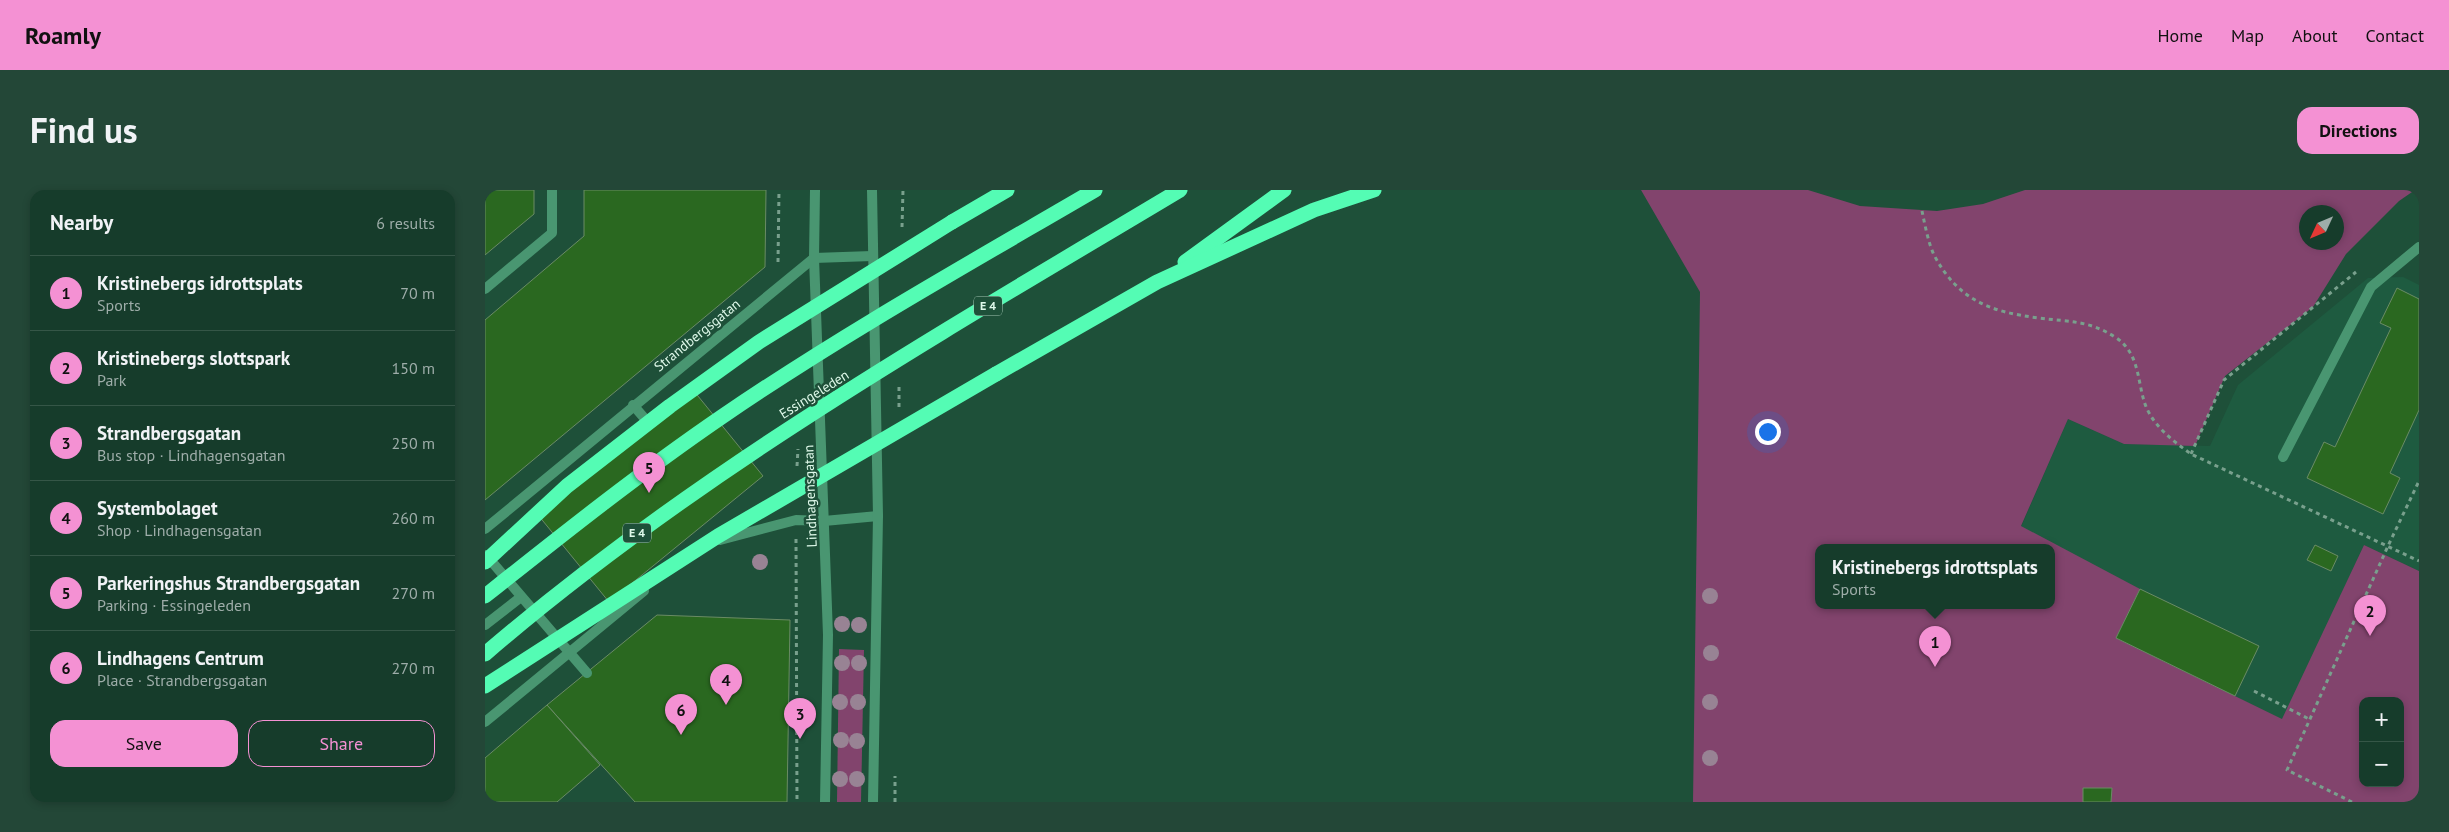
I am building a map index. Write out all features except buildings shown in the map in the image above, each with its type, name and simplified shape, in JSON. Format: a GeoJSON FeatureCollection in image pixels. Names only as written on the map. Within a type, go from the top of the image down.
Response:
{"type":"FeatureCollection","features":[{"type":"Feature","properties":{"kind":"highway"},"geometry":{"type":"LineString","coordinates":[[485,562],[567,486],[692,390],[759,342],[1007,190]]}},
{"type":"Feature","properties":{"kind":"highway"},"geometry":{"type":"LineString","coordinates":[[485,596],[603,503],[723,416],[925,289],[1095,190]]}},
{"type":"Feature","properties":{"kind":"highway","name":"Essingeleden"},"geometry":{"type":"LineString","coordinates":[[485,654],[566,588],[708,482],[996,300],[1179,190]]}},
{"type":"Feature","properties":{"kind":"highway"},"geometry":{"type":"LineString","coordinates":[[1157,282],[1284,190]]}},
{"type":"Feature","properties":{"kind":"highway"},"geometry":{"type":"LineString","coordinates":[[485,686],[718,536],[1157,282],[1314,210],[1374,190]]}},
{"type":"Feature","properties":{"kind":"street"},"geometry":{"type":"LineString","coordinates":[[485,289],[552,233],[552,190]]}},
{"type":"Feature","properties":{"kind":"street","name":"Lindhagensgatan"},"geometry":{"type":"LineString","coordinates":[[815,190],[814,258],[828,635],[825,802]]}},
{"type":"Feature","properties":{"kind":"street"},"geometry":{"type":"LineString","coordinates":[[872,190],[878,516],[873,802]]}},
{"type":"Feature","properties":{"kind":"street"},"geometry":{"type":"LineString","coordinates":[[2283,458],[2371,287],[2419,247]]}},
{"type":"Feature","properties":{"kind":"street"},"geometry":{"type":"LineString","coordinates":[[814,258],[872,256]]}},
{"type":"Feature","properties":{"kind":"street","name":"Strandbergsgatan"},"geometry":{"type":"LineString","coordinates":[[485,529],[633,405],[814,258]]}},
{"type":"Feature","properties":{"kind":"street"},"geometry":{"type":"LineString","coordinates":[[633,405],[646,420]]}},
{"type":"Feature","properties":{"kind":"street"},"geometry":{"type":"LineString","coordinates":[[485,722],[654,583],[717,540],[796,520],[824,521],[878,516]]}},
{"type":"Feature","properties":{"kind":"street"},"geometry":{"type":"LineString","coordinates":[[485,555],[587,673]]}},
{"type":"Feature","properties":{"kind":"street"},"geometry":{"type":"LineString","coordinates":[[485,626],[521,597]]}},
{"type":"Feature","properties":{"kind":"path"},"geometry":{"type":"LineString","coordinates":[[779,190],[778,264],[789,277]]}},
{"type":"Feature","properties":{"kind":"path"},"geometry":{"type":"LineString","coordinates":[[1921,211],[1934,253],[1954,286],[1988,308],[2038,318],[2083,322],[2117,338],[2133,357],[2145,405],[2156,423],[2173,441],[2191,454],[2419,560]]}},
{"type":"Feature","properties":{"kind":"path"},"geometry":{"type":"LineString","coordinates":[[2191,454],[2224,380],[2357,272]]}},
{"type":"Feature","properties":{"kind":"path"},"geometry":{"type":"LineString","coordinates":[[2352,802],[2287,770],[2419,481]]}},
{"type":"Feature","properties":{"kind":"path"},"geometry":{"type":"LineString","coordinates":[[2254,691],[2309,719]]}},
{"type":"Feature","properties":{"kind":"shaded area"},"geometry":{"type":"Polygon","coordinates":[[[1641,190],[1808,190],[1860,206],[1937,211],[1983,204],[2025,190],[2415,190],[2399,201],[2346,254],[2313,307],[2225,376],[2195,446],[2124,444],[2068,419],[2021,526],[2055,544],[2140,589],[2116,638],[2282,719],[2364,545],[2419,571],[2419,802],[1693,802],[1700,292],[1641,190]]]}},
{"type":"Feature","properties":{"kind":"shaded area"},"geometry":{"type":"Polygon","coordinates":[[[2403,277],[2419,285],[2419,571],[2364,545],[2283,720],[2116,638],[2139,589],[2021,527],[2068,419],[2124,444],[2210,446],[2238,385],[2368,278],[2403,277]]]}},
{"type":"Feature","properties":{"kind":"shaded area"},"geometry":{"type":"Polygon","coordinates":[[[839,649],[864,650],[861,802],[837,802],[839,649]]]}},
{"type":"Feature","properties":{"kind":"place","name":"Parkeringshus Strandbergsgatan"},"geometry":{"type":"Point","coordinates":[649,493]}},
{"type":"Feature","properties":{"kind":"place","name":"Kristinebergs slottspark"},"geometry":{"type":"Point","coordinates":[2370,636]}},
{"type":"Feature","properties":{"kind":"place","name":"Kristinebergs idrottsplats"},"geometry":{"type":"Point","coordinates":[1935,667]}},
{"type":"Feature","properties":{"kind":"place","name":"Systembolaget"},"geometry":{"type":"Point","coordinates":[726,705]}},
{"type":"Feature","properties":{"kind":"place","name":"Lindhagens Centrum"},"geometry":{"type":"Point","coordinates":[681,735]}},
{"type":"Feature","properties":{"kind":"place","name":"Strandbergsgatan"},"geometry":{"type":"Point","coordinates":[800,739]}}]}
